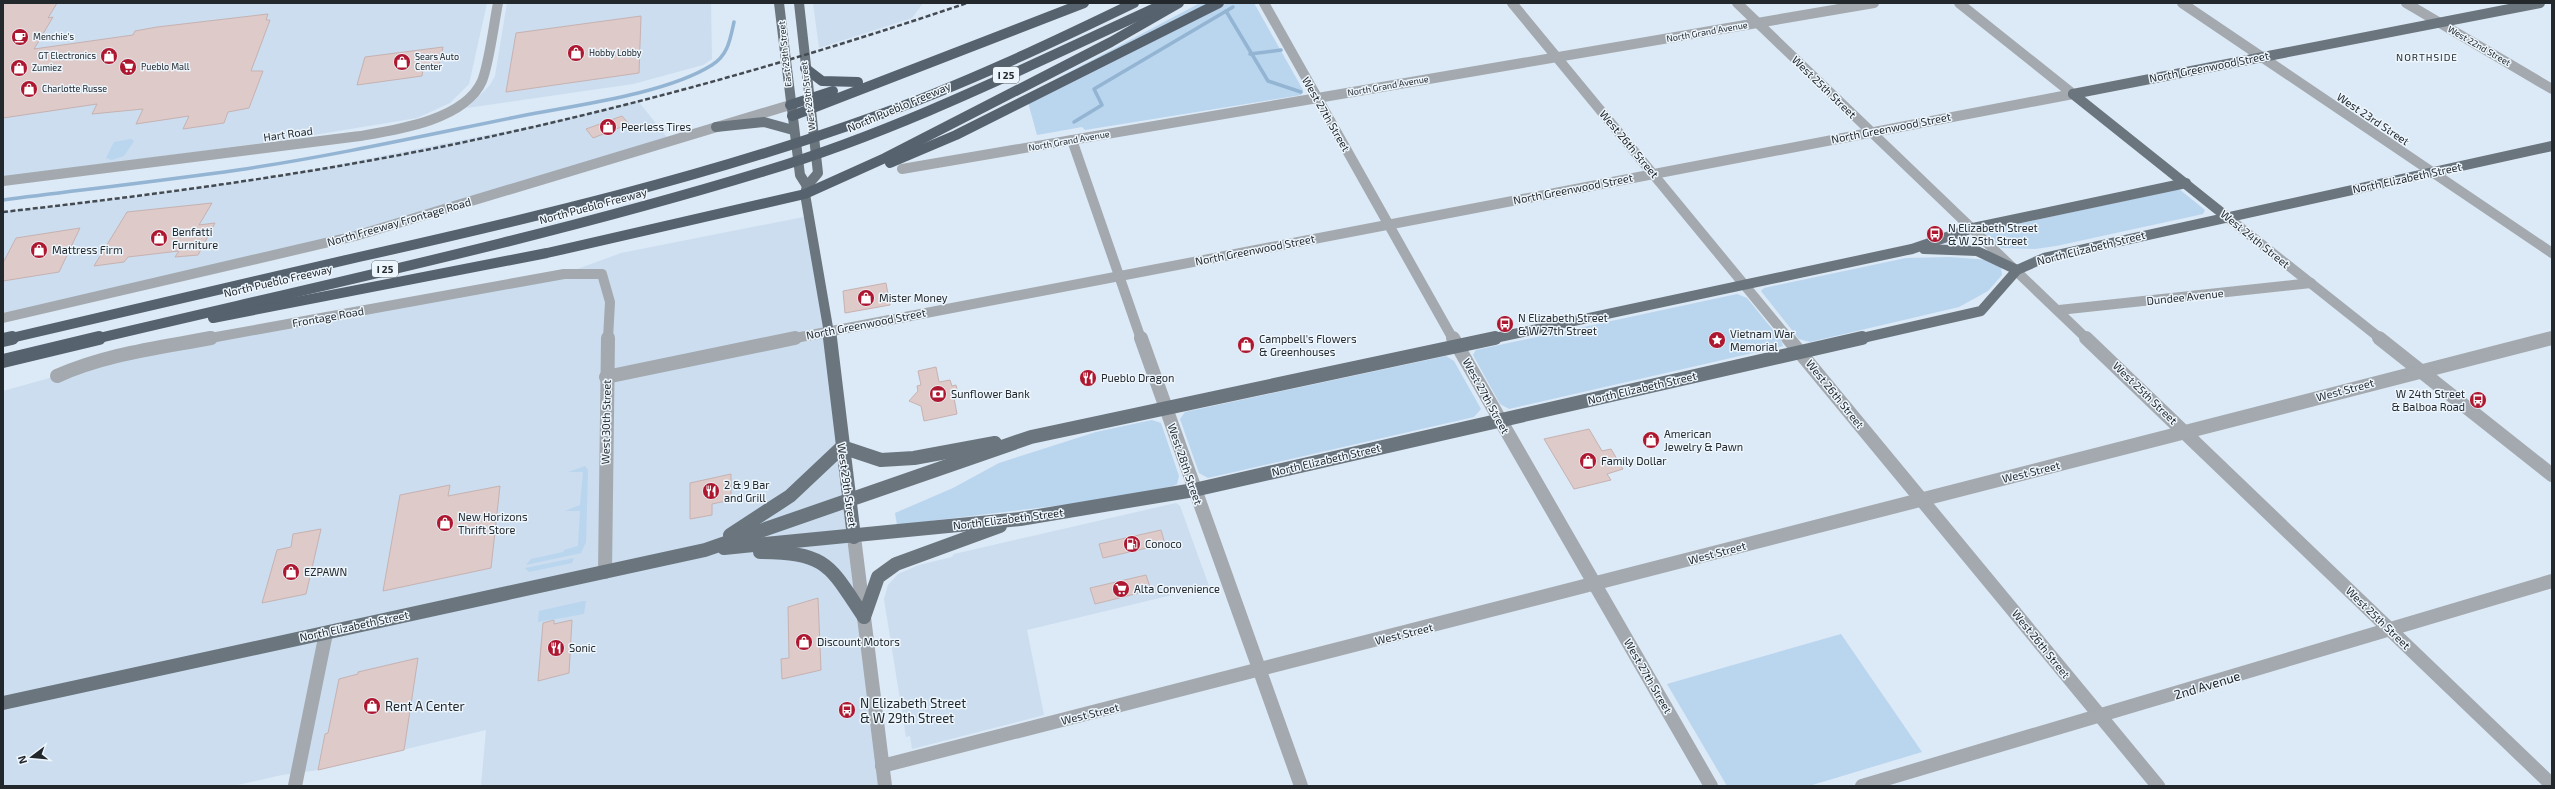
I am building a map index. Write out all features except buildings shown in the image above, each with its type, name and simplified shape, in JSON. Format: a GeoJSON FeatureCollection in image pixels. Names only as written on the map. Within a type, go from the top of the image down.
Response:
{"type":"FeatureCollection","features":[{"type":"Feature","properties":{"kind":"highway"},"geometry":{"type":"LineString","coordinates":[[790,105],[809,104],[930,62],[1084,3]]}},
{"type":"Feature","properties":{"kind":"highway","name":"North Pueblo Freeway"},"geometry":{"type":"LineString","coordinates":[[3,340],[594,203],[766,154],[841,129],[1014,59],[1134,3]]}},
{"type":"Feature","properties":{"kind":"highway","name":"North Pueblo Freeway"},"geometry":{"type":"LineString","coordinates":[[3,361],[553,230],[766,171],[895,126],[1166,3]]}},
{"type":"Feature","properties":{"kind":"highway"},"geometry":{"type":"LineString","coordinates":[[78,342],[395,284],[658,228],[806,190],[844,176],[884,158],[1111,42],[1179,3]]}},
{"type":"Feature","properties":{"kind":"highway"},"geometry":{"type":"LineString","coordinates":[[844,176],[884,166],[956,135],[1219,3]]}},
{"type":"Feature","properties":{"kind":"highway"},"geometry":{"type":"LineString","coordinates":[[792,116],[809,104],[858,82],[930,62]]}},
{"type":"Feature","properties":{"kind":"highway"},"geometry":{"type":"LineString","coordinates":[[805,68],[812,76],[820,80],[832,83],[858,82]]}},
{"type":"Feature","properties":{"kind":"main road","name":"East 29th Street"},"geometry":{"type":"LineString","coordinates":[[779,3],[790,105]]}},
{"type":"Feature","properties":{"kind":"main road","name":"West 29th Street"},"geometry":{"type":"LineString","coordinates":[[798,3],[818,173],[806,190]]}},
{"type":"Feature","properties":{"kind":"main road","name":"North Greenwood Street"},"geometry":{"type":"LineString","coordinates":[[2073,94],[2260,56],[2540,3]]}},
{"type":"Feature","properties":{"kind":"main road","name":"West 24th Street"},"geometry":{"type":"LineString","coordinates":[[2073,94],[2227,217]]}},
{"type":"Feature","properties":{"kind":"main road","name":"West 29th Street"},"geometry":{"type":"LineString","coordinates":[[790,105],[800,175],[806,190],[829,331],[854,537]]}},
{"type":"Feature","properties":{"kind":"main road"},"geometry":{"type":"LineString","coordinates":[[716,127],[753,121],[775,122],[793,130]]}},
{"type":"Feature","properties":{"kind":"main road","name":"North Elizabeth Street"},"geometry":{"type":"LineString","coordinates":[[705,550],[854,537],[1020,519],[1194,490],[1981,311],[2016,270],[2044,258],[2552,146]]}},
{"type":"Feature","properties":{"kind":"main road","name":"North Elizabeth Street"},"geometry":{"type":"LineString","coordinates":[[3,703],[705,550],[1031,437],[1912,249],[1946,240],[1973,228],[2186,183]]}},
{"type":"Feature","properties":{"kind":"main road"},"geometry":{"type":"LineString","coordinates":[[1912,249],[1977,251],[2016,270]]}},
{"type":"Feature","properties":{"kind":"main road"},"geometry":{"type":"LineString","coordinates":[[705,550],[763,517],[816,476],[842,447],[880,460],[914,458],[1031,437]]}},
{"type":"Feature","properties":{"kind":"main road"},"geometry":{"type":"LineString","coordinates":[[864,617],[878,577],[896,564],[1020,519]]}},
{"type":"Feature","properties":{"kind":"main road"},"geometry":{"type":"LineString","coordinates":[[705,550],[785,552],[810,557],[832,571],[864,617]]}},
{"type":"Feature","properties":{"kind":"street","name":"Hart Road"},"geometry":{"type":"LineString","coordinates":[[3,181],[152,164],[368,134],[434,118],[459,106],[475,92],[482,81],[498,3]]}},
{"type":"Feature","properties":{"kind":"street","name":"West 27th Street"},"geometry":{"type":"LineString","coordinates":[[1264,3],[1390,224],[1499,420],[1711,786]]}},
{"type":"Feature","properties":{"kind":"street","name":"West 26th Street"},"geometry":{"type":"LineString","coordinates":[[1512,3],[2158,786]]}},
{"type":"Feature","properties":{"kind":"street","name":"West 25th Street"},"geometry":{"type":"LineString","coordinates":[[1736,3],[2059,310],[2552,785]]}},
{"type":"Feature","properties":{"kind":"street","name":"North Grand Avenue"},"geometry":{"type":"LineString","coordinates":[[902,169],[1874,3]]}},
{"type":"Feature","properties":{"kind":"street","name":"West 24th Street"},"geometry":{"type":"LineString","coordinates":[[1959,3],[2073,94]]}},
{"type":"Feature","properties":{"kind":"street","name":"West 23rd Street"},"geometry":{"type":"LineString","coordinates":[[2182,3],[2552,253]]}},
{"type":"Feature","properties":{"kind":"street","name":"West 22nd Street"},"geometry":{"type":"LineString","coordinates":[[2406,3],[2552,89]]}},
{"type":"Feature","properties":{"kind":"street","name":"North Greenwood Street"},"geometry":{"type":"LineString","coordinates":[[606,377],[829,331],[2073,94]]}},
{"type":"Feature","properties":{"kind":"street","name":"North Freeway Frontage Road"},"geometry":{"type":"LineString","coordinates":[[3,318],[355,236],[790,105]]}},
{"type":"Feature","properties":{"kind":"street","name":"West 28th Street"},"geometry":{"type":"LineString","coordinates":[[1072,140],[1194,490],[1301,786]]}},
{"type":"Feature","properties":{"kind":"street","name":"West 24th Street"},"geometry":{"type":"LineString","coordinates":[[2227,217],[2552,475]]}},
{"type":"Feature","properties":{"kind":"street","name":"Frontage Road"},"geometry":{"type":"LineString","coordinates":[[57,376],[86,363],[112,356],[564,274],[602,274]]}},
{"type":"Feature","properties":{"kind":"street","name":"West 30th Street"},"geometry":{"type":"LineString","coordinates":[[602,274],[610,302],[606,377],[605,572]]}},
{"type":"Feature","properties":{"kind":"street","name":"Dundee Avenue"},"geometry":{"type":"LineString","coordinates":[[2059,310],[2311,283]]}},
{"type":"Feature","properties":{"kind":"street","name":"West Street"},"geometry":{"type":"LineString","coordinates":[[882,766],[1259,671],[2186,433],[2420,370],[2552,338]]}},
{"type":"Feature","properties":{"kind":"street","name":"West 29th Street"},"geometry":{"type":"LineString","coordinates":[[854,537],[885,786]]}},
{"type":"Feature","properties":{"kind":"street","name":"2nd Avenue"},"geometry":{"type":"LineString","coordinates":[[1862,786],[2552,581]]}},
{"type":"Feature","properties":{"kind":"street"},"geometry":{"type":"LineString","coordinates":[[295,786],[326,633]]}},
{"type":"Feature","properties":{"kind":"shaded area"},"geometry":{"type":"Polygon","coordinates":[[[3,3],[487,3],[469,84],[450,103],[417,118],[277,141],[3,177],[3,3]]]}},
{"type":"Feature","properties":{"kind":"shaded area"},"geometry":{"type":"Polygon","coordinates":[[[507,3],[711,3],[712,59],[703,65],[633,84],[467,108],[490,85],[495,76],[507,3]]]}},
{"type":"Feature","properties":{"kind":"shaded area"},"geometry":{"type":"Polygon","coordinates":[[[813,3],[923,3],[912,18],[819,48],[813,3]]]}},
{"type":"Feature","properties":{"kind":"shaded area"},"geometry":{"type":"Polygon","coordinates":[[[1200,3],[1254,3],[1303,90],[1301,95],[1085,130],[1082,127],[1037,135],[1026,95],[1200,3]]]}},
{"type":"Feature","properties":{"kind":"shaded area"},"geometry":{"type":"Polygon","coordinates":[[[638,101],[670,141],[355,236],[3,318],[3,212],[130,198],[281,176],[538,125],[638,101]]]}},
{"type":"Feature","properties":{"kind":"shaded area"},"geometry":{"type":"Polygon","coordinates":[[[131,139],[134,141],[124,156],[112,160],[106,158],[114,142],[131,139]]]}},
{"type":"Feature","properties":{"kind":"shaded area"},"geometry":{"type":"Polygon","coordinates":[[[2179,189],[2205,210],[2203,214],[2056,246],[2035,249],[2001,248],[1984,233],[1984,231],[2179,189]]]}},
{"type":"Feature","properties":{"kind":"shaded area"},"geometry":{"type":"Polygon","coordinates":[[[809,216],[885,786],[481,786],[486,730],[318,770],[282,775],[233,786],[3,786],[3,391],[57,376],[86,363],[564,274],[621,253],[809,216]]]}},
{"type":"Feature","properties":{"kind":"shaded area"},"geometry":{"type":"Polygon","coordinates":[[[1950,257],[1988,260],[2001,267],[2002,275],[1988,291],[1959,307],[1810,342],[1799,339],[1761,291],[1764,288],[1906,258],[1950,257]]]}},
{"type":"Feature","properties":{"kind":"shaded area"},"geometry":{"type":"Polygon","coordinates":[[[1737,294],[1747,298],[1781,340],[1783,346],[1509,409],[1500,404],[1473,355],[1476,350],[1737,294]]]}},
{"type":"Feature","properties":{"kind":"shaded area"},"geometry":{"type":"Polygon","coordinates":[[[1446,356],[1454,361],[1481,409],[1474,417],[1208,478],[1199,473],[1180,419],[1185,412],[1446,356]]]}},
{"type":"Feature","properties":{"kind":"shaded area"},"geometry":{"type":"Polygon","coordinates":[[[1152,420],[1161,423],[1179,476],[1177,484],[1173,486],[1103,500],[897,525],[895,513],[953,488],[999,463],[1096,432],[1152,420]]]}},
{"type":"Feature","properties":{"kind":"shaded area"},"geometry":{"type":"Polygon","coordinates":[[[585,466],[588,470],[586,542],[581,553],[526,565],[531,559],[563,552],[564,550],[578,546],[580,511],[565,511],[580,505],[583,472],[568,472],[585,466]]]}},
{"type":"Feature","properties":{"kind":"shaded area"},"geometry":{"type":"Polygon","coordinates":[[[1176,503],[1180,506],[1209,586],[1027,630],[1044,715],[912,749],[910,736],[906,737],[884,599],[888,585],[898,574],[919,565],[952,557],[954,554],[1176,503]]]}},
{"type":"Feature","properties":{"kind":"shaded area"},"geometry":{"type":"Polygon","coordinates":[[[574,558],[572,563],[529,572],[525,568],[574,558]]]}},
{"type":"Feature","properties":{"kind":"shaded area"},"geometry":{"type":"Polygon","coordinates":[[[586,601],[584,614],[538,622],[539,611],[586,601]]]}},
{"type":"Feature","properties":{"kind":"shaded area"},"geometry":{"type":"Polygon","coordinates":[[[1841,634],[1922,752],[1809,786],[1727,786],[1667,684],[1841,634]]]}},
{"type":"Feature","properties":{"kind":"waterway"},"geometry":{"type":"LineString","coordinates":[[1226,11],[1233,7]]}},
{"type":"Feature","properties":{"kind":"waterway"},"geometry":{"type":"LineString","coordinates":[[1074,122],[1102,105],[1094,89],[1226,11]]}},
{"type":"Feature","properties":{"kind":"waterway"},"geometry":{"type":"LineString","coordinates":[[1226,11],[1252,54]]}},
{"type":"Feature","properties":{"kind":"waterway"},"geometry":{"type":"LineString","coordinates":[[3,200],[179,178],[274,164],[380,145],[593,103],[646,91],[693,75],[712,65],[722,57],[725,52],[734,22]]}},
{"type":"Feature","properties":{"kind":"waterway"},"geometry":{"type":"LineString","coordinates":[[1252,54],[1281,50]]}},
{"type":"Feature","properties":{"kind":"waterway"},"geometry":{"type":"LineString","coordinates":[[1252,54],[1268,81],[1301,92]]}},
{"type":"Feature","properties":{"kind":"railway"},"geometry":{"type":"LineString","coordinates":[[3,212],[116,199],[286,175],[399,155],[520,130],[649,99],[777,63],[967,3]]}},
{"type":"Feature","properties":{"kind":"place","name":"Menchie's"},"geometry":{"type":"Point","coordinates":[20,37]}},
{"type":"Feature","properties":{"kind":"place","name":"Hobby Lobby"},"geometry":{"type":"Point","coordinates":[576,53]}},
{"type":"Feature","properties":{"kind":"place","name":"GT Electronics"},"geometry":{"type":"Point","coordinates":[109,56]}},
{"type":"Feature","properties":{"kind":"place","name":"Sears Auto Center"},"geometry":{"type":"Point","coordinates":[402,62]}},
{"type":"Feature","properties":{"kind":"place","name":"Pueblo Mall"},"geometry":{"type":"Point","coordinates":[128,67]}},
{"type":"Feature","properties":{"kind":"place","name":"Zumiez"},"geometry":{"type":"Point","coordinates":[19,68]}},
{"type":"Feature","properties":{"kind":"place","name":"Charlotte Russe"},"geometry":{"type":"Point","coordinates":[29,89]}},
{"type":"Feature","properties":{"kind":"place","name":"Peerless Tires"},"geometry":{"type":"Point","coordinates":[608,127]}},
{"type":"Feature","properties":{"kind":"place","name":"N Elizabeth Street & W 25th Street"},"geometry":{"type":"Point","coordinates":[1935,234]}},
{"type":"Feature","properties":{"kind":"place","name":"Benfatti Furniture"},"geometry":{"type":"Point","coordinates":[159,238]}},
{"type":"Feature","properties":{"kind":"place","name":"Mattress Firm"},"geometry":{"type":"Point","coordinates":[39,250]}},
{"type":"Feature","properties":{"kind":"place","name":"Mister Money"},"geometry":{"type":"Point","coordinates":[866,298]}},
{"type":"Feature","properties":{"kind":"place","name":"N Elizabeth Street & W 27th Street"},"geometry":{"type":"Point","coordinates":[1505,324]}},
{"type":"Feature","properties":{"kind":"place","name":"Vietnam War Memorial"},"geometry":{"type":"Point","coordinates":[1717,340]}},
{"type":"Feature","properties":{"kind":"place","name":"Campbell's Flowers & Greenhouses"},"geometry":{"type":"Point","coordinates":[1246,345]}},
{"type":"Feature","properties":{"kind":"place","name":"Pueblo Dragon"},"geometry":{"type":"Point","coordinates":[1088,378]}},
{"type":"Feature","properties":{"kind":"place","name":"Sunflower Bank"},"geometry":{"type":"Point","coordinates":[938,394]}},
{"type":"Feature","properties":{"kind":"place","name":"W 24th Street & Balboa Road"},"geometry":{"type":"Point","coordinates":[2478,400]}},
{"type":"Feature","properties":{"kind":"place","name":"American Jewelry & Pawn"},"geometry":{"type":"Point","coordinates":[1651,440]}},
{"type":"Feature","properties":{"kind":"place","name":"Family Dollar"},"geometry":{"type":"Point","coordinates":[1588,461]}},
{"type":"Feature","properties":{"kind":"place","name":"2 & 9 Bar and Grill"},"geometry":{"type":"Point","coordinates":[711,491]}},
{"type":"Feature","properties":{"kind":"place","name":"New Horizons Thrift Store"},"geometry":{"type":"Point","coordinates":[445,523]}},
{"type":"Feature","properties":{"kind":"place","name":"Conoco"},"geometry":{"type":"Point","coordinates":[1132,544]}},
{"type":"Feature","properties":{"kind":"place","name":"EZPAWN"},"geometry":{"type":"Point","coordinates":[291,572]}},
{"type":"Feature","properties":{"kind":"place","name":"Alta Convenience"},"geometry":{"type":"Point","coordinates":[1121,589]}},
{"type":"Feature","properties":{"kind":"place","name":"Discount Motors"},"geometry":{"type":"Point","coordinates":[804,642]}},
{"type":"Feature","properties":{"kind":"place","name":"Sonic"},"geometry":{"type":"Point","coordinates":[556,648]}},
{"type":"Feature","properties":{"kind":"place","name":"Rent A Center"},"geometry":{"type":"Point","coordinates":[372,706]}},
{"type":"Feature","properties":{"kind":"place","name":"N Elizabeth Street & W 29th Street"},"geometry":{"type":"Point","coordinates":[847,710]}},
{"type":"Feature","properties":{"kind":"district","name":"NORTHSIDE"},"geometry":{"type":"Point","coordinates":[2427,57]}}]}
